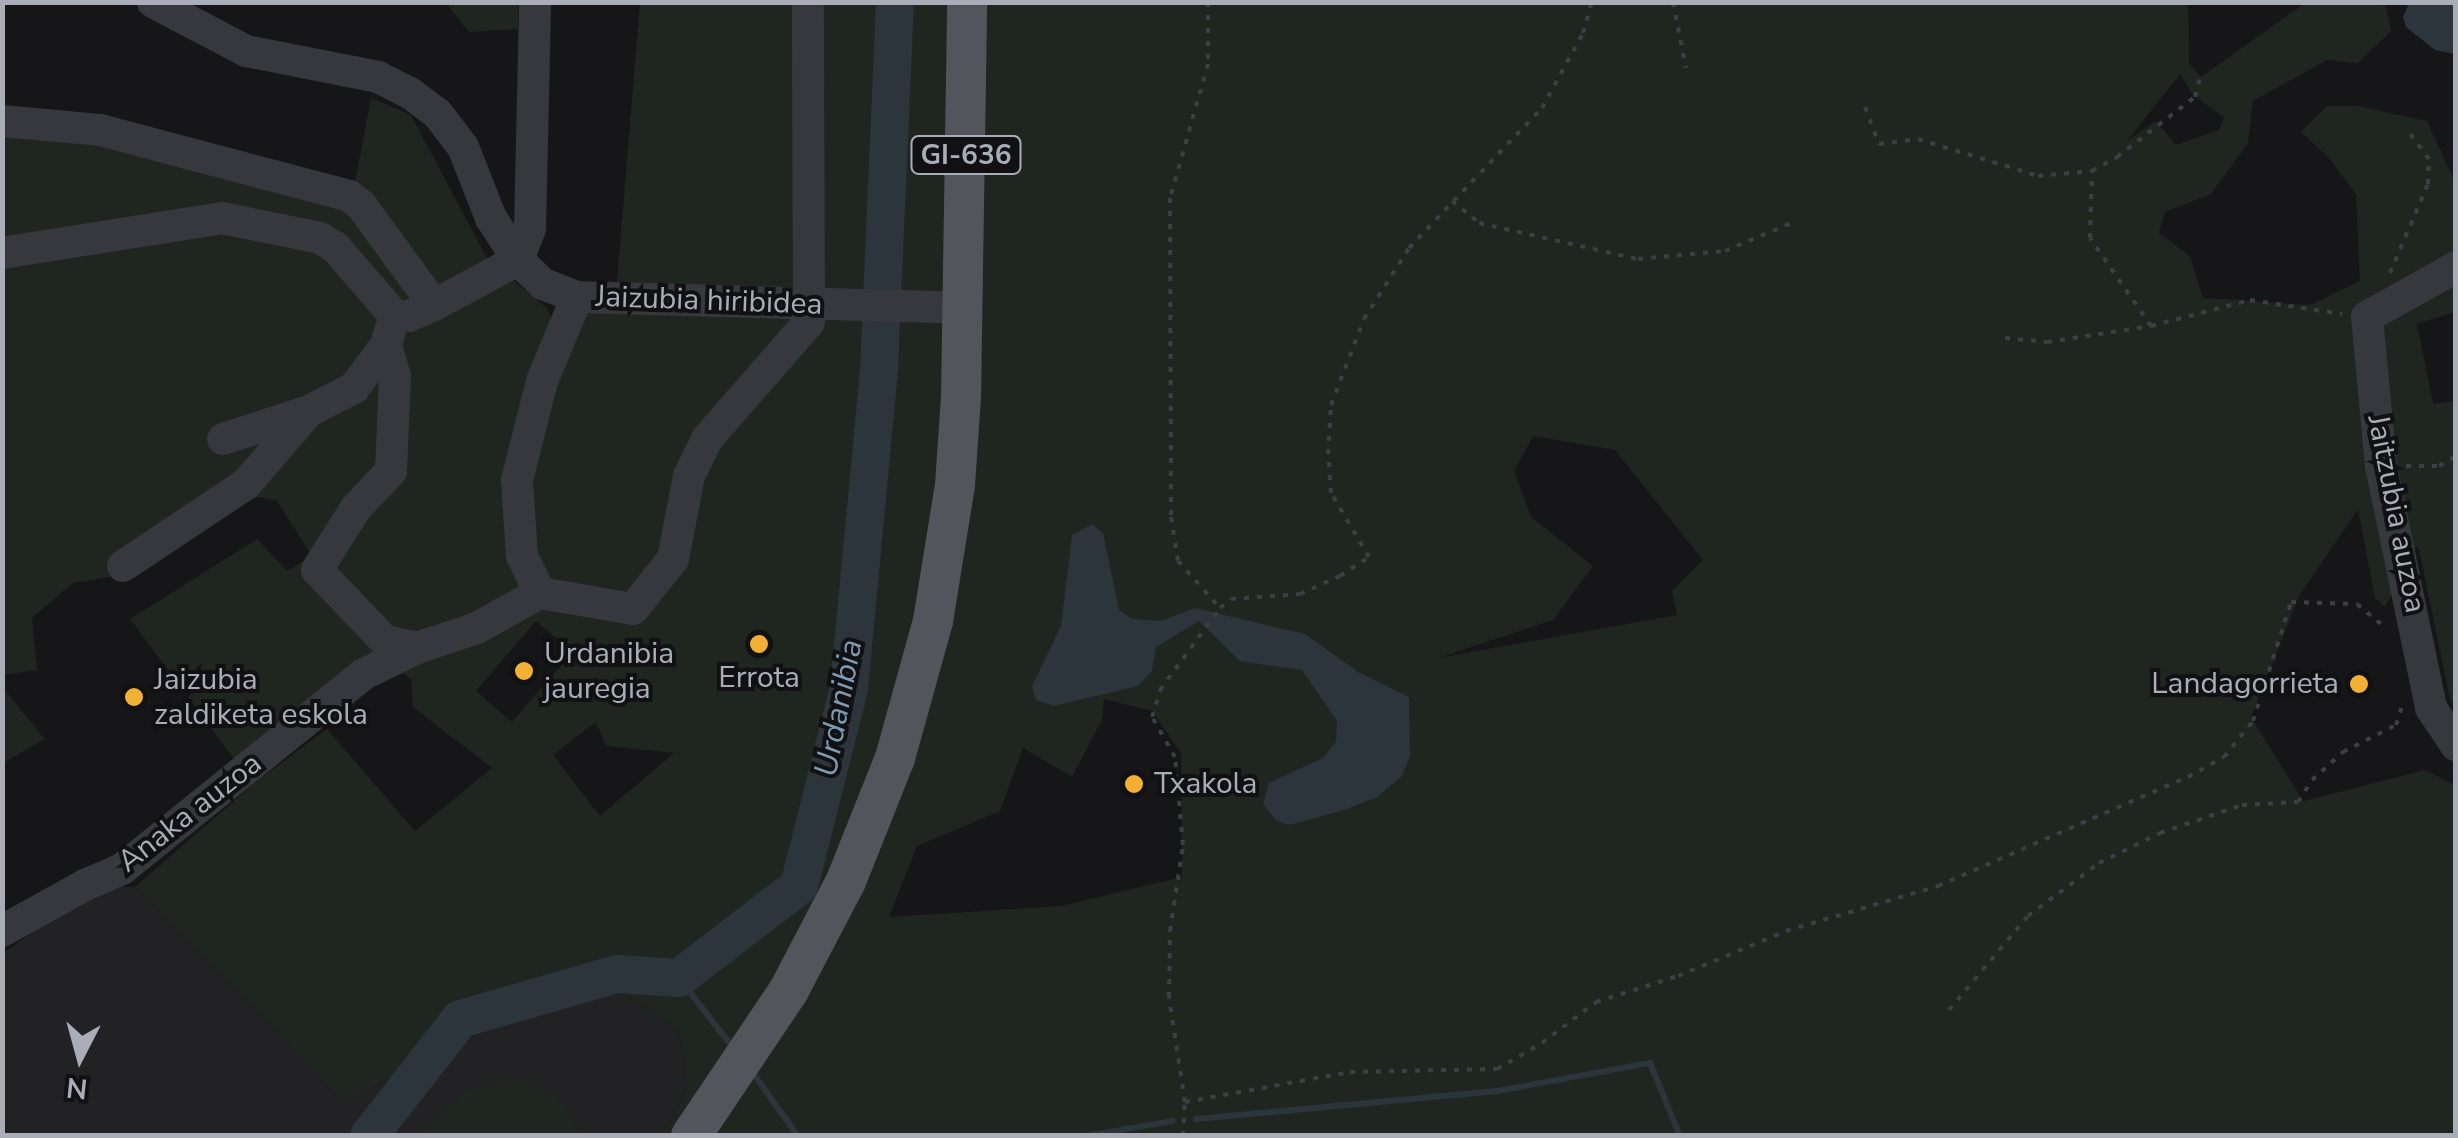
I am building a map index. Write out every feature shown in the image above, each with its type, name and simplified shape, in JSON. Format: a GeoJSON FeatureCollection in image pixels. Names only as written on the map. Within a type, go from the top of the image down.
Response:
{"type":"FeatureCollection","features":[{"type":"Feature","properties":{"kind":"main road","name":"GI-636"},"geometry":{"type":"LineString","coordinates":[[691,1136],[746,1060],[819,936],[894,758],[916,690],[946,553],[955,485],[965,308],[967,2]]}},
{"type":"Feature","properties":{"kind":"street","name":"Jaizubia hiribidea"},"geometry":{"type":"LineString","coordinates":[[154,2],[246,51],[378,77],[410,93],[436,113],[462,147],[491,218],[518,260],[543,284],[577,297],[965,308]]}},
{"type":"Feature","properties":{"kind":"street"},"geometry":{"type":"LineString","coordinates":[[224,439],[310,411],[354,388],[390,331],[409,316],[518,260],[530,229],[535,2]]}},
{"type":"Feature","properties":{"kind":"street"},"geometry":{"type":"LineString","coordinates":[[577,297],[542,380],[517,480],[522,556],[540,593],[633,609],[674,559],[689,476],[708,439],[809,322],[808,2]]}},
{"type":"Feature","properties":{"kind":"street"},"geometry":{"type":"LineString","coordinates":[[2,121],[100,130],[348,196],[361,205],[434,305]]}},
{"type":"Feature","properties":{"kind":"street"},"geometry":{"type":"LineString","coordinates":[[2,252],[222,218],[320,238],[335,248],[390,331],[395,376],[391,471],[356,508],[316,570],[385,641],[417,648]]}},
{"type":"Feature","properties":{"kind":"street"},"geometry":{"type":"LineString","coordinates":[[2367,316],[2456,267]]}},
{"type":"Feature","properties":{"kind":"street","name":"Jaitzubia auzoa"},"geometry":{"type":"LineString","coordinates":[[2367,316],[2381,466],[2432,708],[2456,745]]}},
{"type":"Feature","properties":{"kind":"street"},"geometry":{"type":"LineString","coordinates":[[123,566],[246,484],[310,411]]}},
{"type":"Feature","properties":{"kind":"street","name":"Anaka auzoa"},"geometry":{"type":"LineString","coordinates":[[2,932],[84,885],[122,870],[347,686],[417,648],[478,628],[540,593]]}},
{"type":"Feature","properties":{"kind":"path"},"geometry":{"type":"LineString","coordinates":[[1208,2],[1208,64],[1170,198],[1171,517],[1178,561],[1220,608]]}},
{"type":"Feature","properties":{"kind":"path"},"geometry":{"type":"LineString","coordinates":[[1183,1136],[1185,1102],[1168,998],[1170,931],[1183,845],[1175,757],[1152,717],[1160,690],[1220,608],[1231,599],[1300,594],[1340,576],[1369,557],[1332,493],[1328,454],[1331,405],[1364,318],[1408,248],[1542,108],[1583,33],[1592,2]]}},
{"type":"Feature","properties":{"kind":"path"},"geometry":{"type":"LineString","coordinates":[[1674,2],[1686,68]]}},
{"type":"Feature","properties":{"kind":"path"},"geometry":{"type":"LineString","coordinates":[[1866,106],[1879,144],[1918,139],[2038,176],[2092,171],[2117,158],[2196,98],[2200,77]]}},
{"type":"Feature","properties":{"kind":"path"},"geometry":{"type":"LineString","coordinates":[[2005,338],[2047,342],[2152,326],[2250,300],[2367,316],[2428,184],[2429,159],[2410,134]]}},
{"type":"Feature","properties":{"kind":"path"},"geometry":{"type":"LineString","coordinates":[[2092,171],[2090,238],[2152,326]]}},
{"type":"Feature","properties":{"kind":"path"},"geometry":{"type":"LineString","coordinates":[[1452,201],[1479,223],[1638,259],[1726,251],[1794,222]]}},
{"type":"Feature","properties":{"kind":"path"},"geometry":{"type":"LineString","coordinates":[[2381,466],[2439,466],[2456,456]]}},
{"type":"Feature","properties":{"kind":"path"},"geometry":{"type":"LineString","coordinates":[[1185,1102],[1350,1072],[1497,1069],[1542,1043],[1596,1002],[1678,976],[1786,932],[1938,886],[2188,777],[2224,757],[2253,721],[2291,602],[2357,604],[2396,636]]}},
{"type":"Feature","properties":{"kind":"path"},"geometry":{"type":"LineString","coordinates":[[1949,1010],[2028,916],[2099,863],[2160,833],[2242,805],[2298,802],[2312,780],[2344,752],[2396,725],[2404,690]]}},
{"type":"Feature","properties":{"kind":"shaded area"},"geometry":{"type":"Polygon","coordinates":[[[2188,2],[2189,63],[2201,77],[2305,3],[2386,6],[2391,31],[2358,63],[2327,60],[2253,101],[2248,143],[2211,194],[2165,212],[2159,233],[2190,256],[2203,298],[2310,305],[2360,281],[2356,194],[2328,157],[2301,132],[2327,106],[2358,106],[2427,121],[2455,182],[2455,312],[2417,324],[2433,404],[2455,401],[2455,707],[2450,699],[2418,545],[2385,607],[2375,598],[2358,509],[2299,596],[2251,717],[2303,801],[2425,770],[2455,785],[2455,1135],[656,1135],[672,1122],[687,1086],[679,1031],[618,989],[557,1000],[458,1043],[344,1103],[135,887],[258,780],[327,729],[415,831],[492,768],[413,707],[411,679],[377,655],[237,763],[130,619],[257,539],[287,571],[312,556],[277,501],[260,497],[248,498],[124,575],[73,583],[32,618],[37,670],[3,675],[2,132],[69,139],[350,209],[371,98],[411,115],[488,260],[547,308],[561,340],[617,281],[640,3],[2188,2]],[[2180,74],[2127,141],[2156,121],[2176,145],[2219,130],[2224,117],[2193,95],[2180,74]],[[1533,436],[1514,471],[1531,517],[1593,566],[1553,620],[1438,658],[1677,615],[1672,591],[1703,560],[1615,450],[1533,436]],[[536,621],[476,691],[512,722],[573,652],[536,621]],[[1104,699],[1102,720],[1072,777],[1023,748],[1000,811],[917,846],[889,917],[1061,906],[1182,877],[1181,753],[1152,711],[1104,699]],[[596,722],[553,755],[600,816],[674,753],[606,746],[596,722]]]}},
{"type":"Feature","properties":{"kind":"shaded area"},"geometry":{"type":"Polygon","coordinates":[[[446,3],[518,3],[518,29],[469,32],[446,3]]]}},
{"type":"Feature","properties":{"kind":"shaded area"},"geometry":{"type":"Polygon","coordinates":[[[2409,3],[2455,3],[2455,54],[2435,50],[2406,27],[2403,17],[2409,3]]]}},
{"type":"Feature","properties":{"kind":"shaded area"},"geometry":{"type":"Polygon","coordinates":[[[1092,524],[1103,533],[1119,610],[1132,619],[1161,621],[1195,608],[1305,634],[1358,672],[1409,697],[1410,756],[1402,776],[1377,797],[1344,810],[1289,825],[1276,820],[1263,804],[1269,783],[1323,758],[1336,742],[1337,721],[1302,670],[1240,661],[1199,621],[1156,647],[1152,671],[1138,686],[1054,706],[1036,700],[1032,686],[1061,626],[1072,535],[1092,524]]]}},
{"type":"Feature","properties":{"kind":"shaded area"},"geometry":{"type":"Polygon","coordinates":[[[2,687],[45,739],[3,763],[2,763],[2,687]]]}},
{"type":"Feature","properties":{"kind":"shaded area"},"geometry":{"type":"Polygon","coordinates":[[[116,887],[135,887],[344,1103],[458,1043],[557,1000],[618,989],[679,1031],[687,1085],[672,1122],[656,1135],[3,1135],[2,954],[52,918],[116,887]]]}},
{"type":"Feature","properties":{"kind":"shaded area"},"geometry":{"type":"Polygon","coordinates":[[[507,1077],[539,1083],[566,1105],[580,1135],[419,1135],[467,1090],[507,1077]]]}},
{"type":"Feature","properties":{"kind":"waterway","name":"Urdanibia"},"geometry":{"type":"LineString","coordinates":[[369,1136],[460,1019],[617,974],[679,978],[799,886],[849,688],[879,368],[895,2]]}},
{"type":"Feature","properties":{"kind":"waterway"},"geometry":{"type":"LineString","coordinates":[[679,978],[730,1044]]}},
{"type":"Feature","properties":{"kind":"waterway"},"geometry":{"type":"LineString","coordinates":[[1196,1119],[1497,1091],[1650,1063],[1680,1136]]}},
{"type":"Feature","properties":{"kind":"waterway"},"geometry":{"type":"LineString","coordinates":[[755,1076],[798,1136]]}},
{"type":"Feature","properties":{"kind":"waterway"},"geometry":{"type":"LineString","coordinates":[[1086,1136],[1173,1121]]}},
{"type":"Feature","properties":{"kind":"place","name":"Errota"},"geometry":{"type":"Point","coordinates":[759,644]}},
{"type":"Feature","properties":{"kind":"place","name":"Urdanibia jauregia"},"geometry":{"type":"Point","coordinates":[524,671]}},
{"type":"Feature","properties":{"kind":"place","name":"Landagorrieta"},"geometry":{"type":"Point","coordinates":[2359,684]}},
{"type":"Feature","properties":{"kind":"place","name":"Jaizubia zaldiketa eskola"},"geometry":{"type":"Point","coordinates":[134,697]}},
{"type":"Feature","properties":{"kind":"place","name":"Txakola"},"geometry":{"type":"Point","coordinates":[1134,784]}}]}
